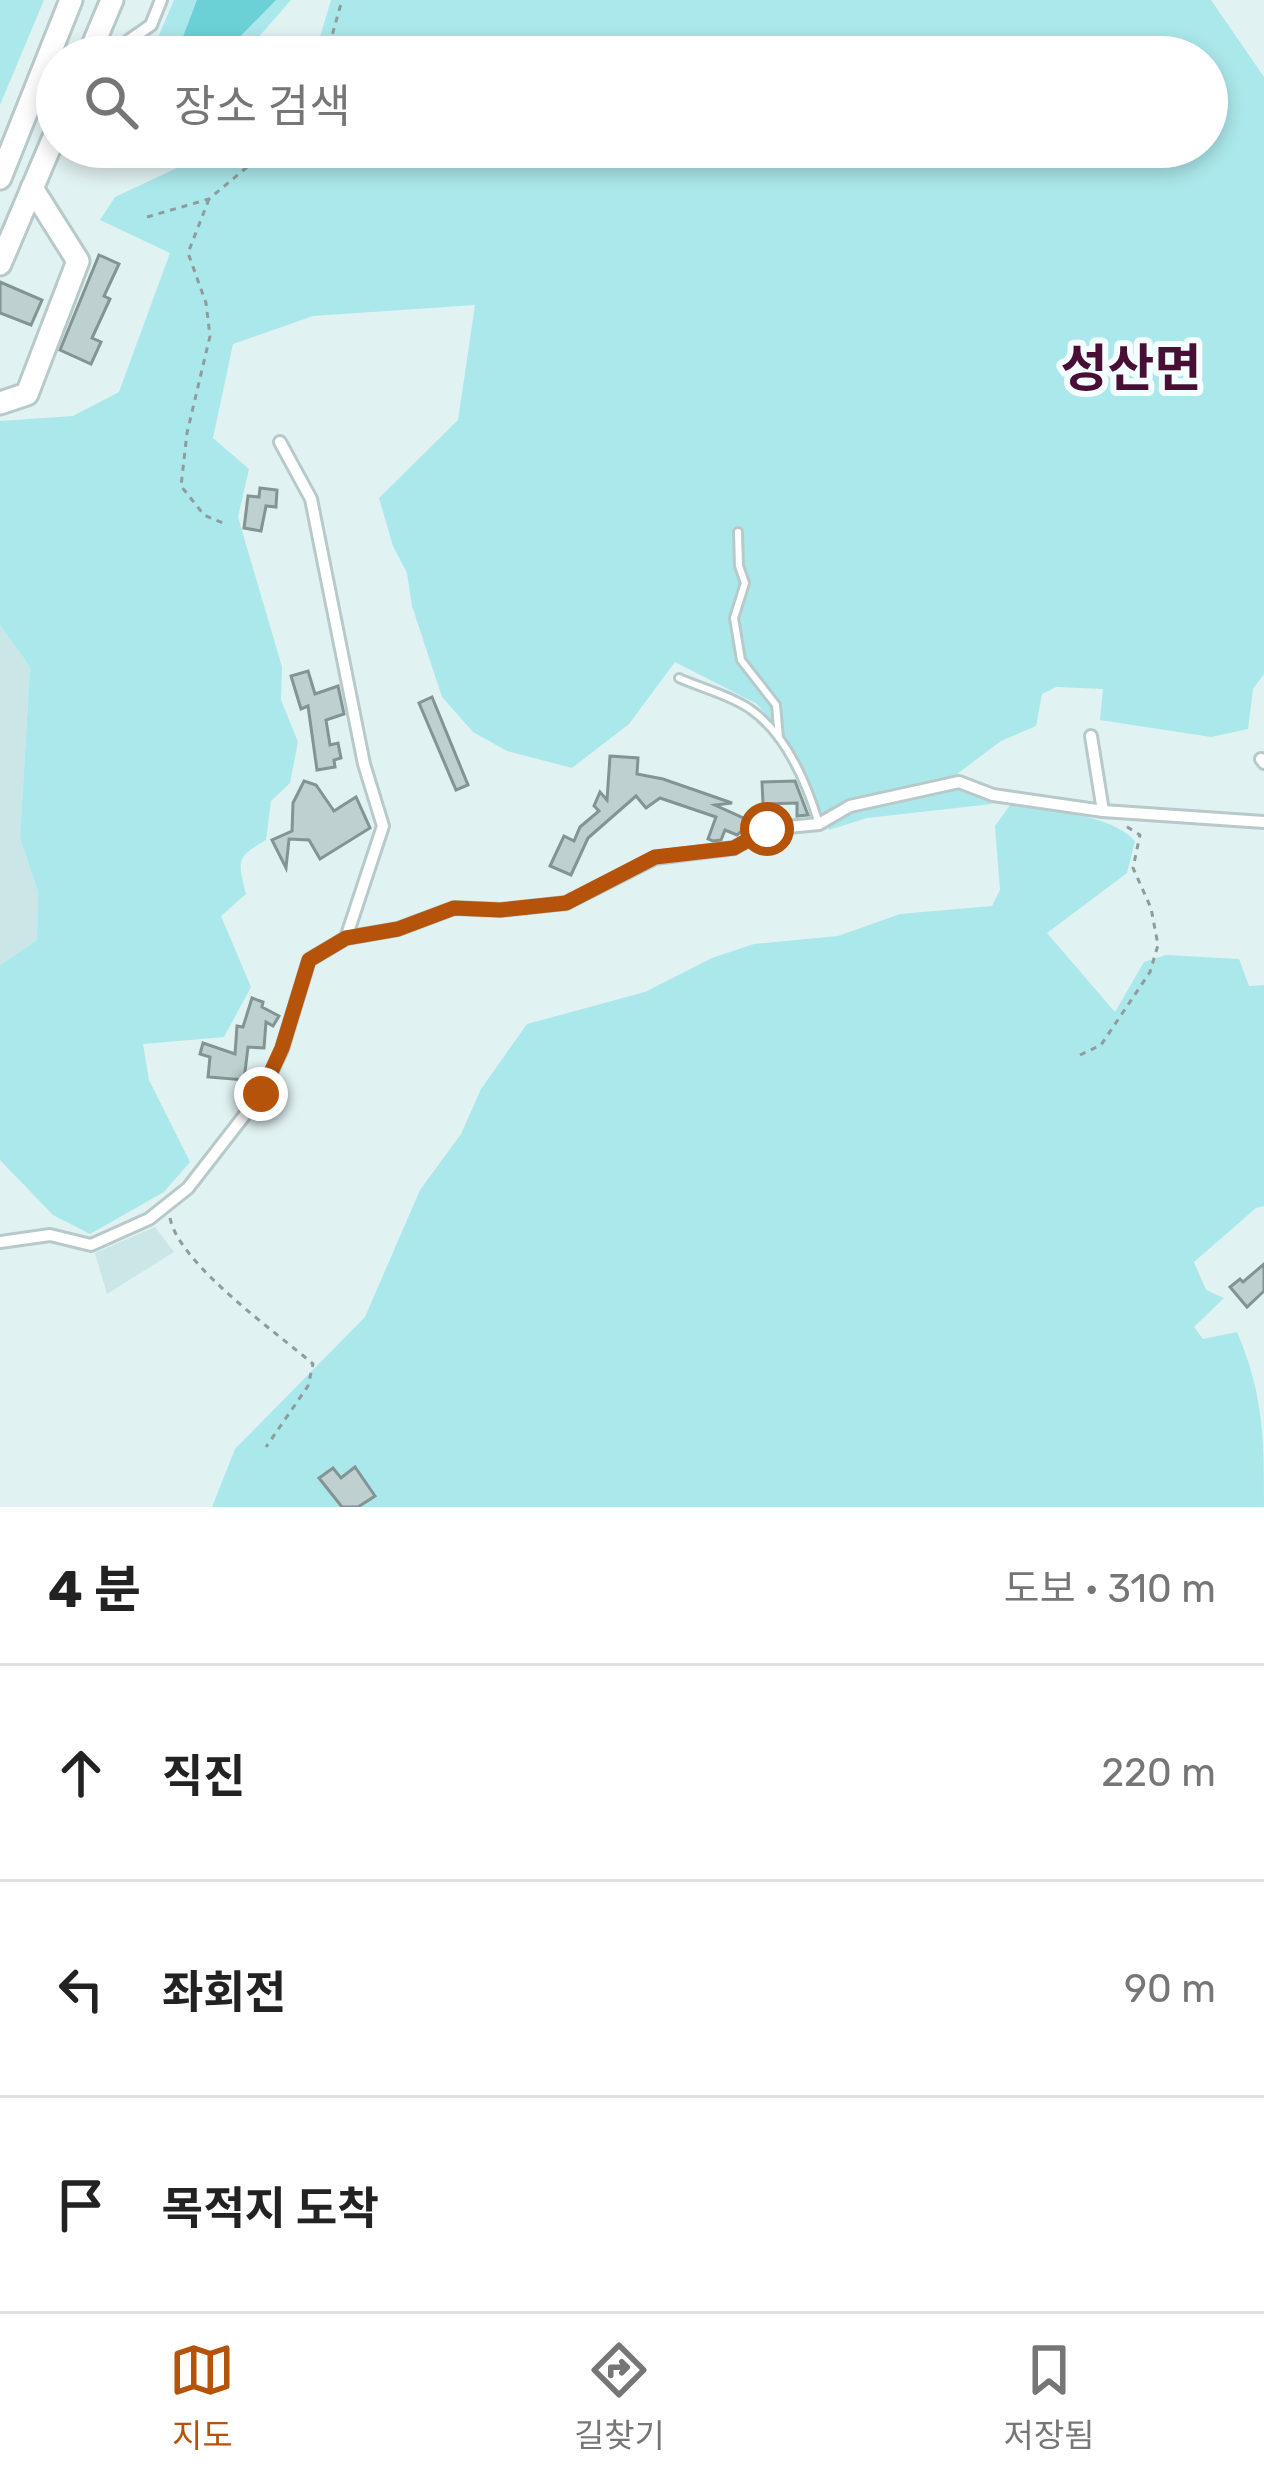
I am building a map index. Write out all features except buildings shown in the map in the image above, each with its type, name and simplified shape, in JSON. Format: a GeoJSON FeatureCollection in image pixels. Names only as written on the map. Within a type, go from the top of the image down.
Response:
{"type":"FeatureCollection","features":[{"type":"Feature","properties":{"kind":"highway"},"geometry":{"type":"LineString","coordinates":[[56,36],[70,0]]}},
{"type":"Feature","properties":{"kind":"highway"},"geometry":{"type":"LineString","coordinates":[[97,36],[112,0]]}},
{"type":"Feature","properties":{"kind":"highway"},"geometry":{"type":"LineString","coordinates":[[0,178],[36,86]]}},
{"type":"Feature","properties":{"kind":"highway"},"geometry":{"type":"LineString","coordinates":[[0,264],[41,168]]}},
{"type":"Feature","properties":{"kind":"highway"},"geometry":{"type":"LineString","coordinates":[[0,403],[27,394],[78,261],[32,188]]}},
{"type":"Feature","properties":{"kind":"street"},"geometry":{"type":"LineString","coordinates":[[136,36],[151,25],[161,0]]}},
{"type":"Feature","properties":{"kind":"street"},"geometry":{"type":"LineString","coordinates":[[280,442],[311,499],[364,764],[383,826],[346,938]]}},
{"type":"Feature","properties":{"kind":"street"},"geometry":{"type":"LineString","coordinates":[[1091,736],[1102,811]]}},
{"type":"Feature","properties":{"kind":"street"},"geometry":{"type":"LineString","coordinates":[[0,1242],[50,1235],[92,1245],[149,1219],[188,1188],[261,1094],[282,1048],[309,960],[346,938],[398,929],[454,908],[500,910],[566,903],[655,857],[734,848],[767,829],[819,824],[850,806],[959,782],[993,795],[1102,811],[1264,822]]}},
{"type":"Feature","properties":{"kind":"lane"},"geometry":{"type":"LineString","coordinates":[[739,532],[739,566],[745,583],[734,618],[741,660],[776,705],[779,738]]}},
{"type":"Feature","properties":{"kind":"lane"},"geometry":{"type":"LineString","coordinates":[[679,678],[750,709],[779,738],[812,800],[819,824]]}},
{"type":"Feature","properties":{"kind":"path"},"geometry":{"type":"LineString","coordinates":[[332,36],[342,0]]}},
{"type":"Feature","properties":{"kind":"path"},"geometry":{"type":"LineString","coordinates":[[147,217],[209,199],[246,168]]}},
{"type":"Feature","properties":{"kind":"path"},"geometry":{"type":"LineString","coordinates":[[209,199],[188,253],[206,303],[210,336],[187,433],[181,486],[204,515],[225,524]]}},
{"type":"Feature","properties":{"kind":"path"},"geometry":{"type":"LineString","coordinates":[[1080,1055],[1101,1045],[1150,972],[1158,945],[1151,908],[1133,868],[1140,835],[1102,811]]}},
{"type":"Feature","properties":{"kind":"path"},"geometry":{"type":"LineString","coordinates":[[167,1205],[173,1233],[210,1277],[313,1364],[308,1386],[266,1447]]}},
{"type":"Feature","properties":{"kind":"shaded area"},"geometry":{"type":"Polygon","coordinates":[[[0,0],[44,0],[0,105],[0,0]]]}},
{"type":"Feature","properties":{"kind":"shaded area"},"geometry":{"type":"Polygon","coordinates":[[[174,0],[291,0],[259,36],[159,36],[174,0]]]}},
{"type":"Feature","properties":{"kind":"shaded area"},"geometry":{"type":"Polygon","coordinates":[[[197,0],[276,0],[241,36],[183,36],[197,0]]]}},
{"type":"Feature","properties":{"kind":"shaded area"},"geometry":{"type":"Polygon","coordinates":[[[331,0],[1211,0],[1264,77],[1264,674],[1253,689],[1248,729],[1211,737],[1100,720],[1103,689],[1056,687],[1042,694],[1036,726],[1001,741],[957,774],[992,804],[867,818],[829,830],[796,753],[757,704],[675,662],[629,724],[572,768],[507,751],[473,732],[442,697],[412,606],[407,573],[393,546],[379,498],[458,420],[475,305],[313,316],[233,344],[213,438],[249,469],[238,517],[282,667],[281,700],[298,742],[290,783],[271,801],[266,840],[241,861],[246,894],[221,916],[251,987],[224,1037],[143,1044],[149,1080],[190,1162],[164,1192],[90,1234],[53,1215],[0,1160],[0,965],[37,940],[38,892],[20,838],[30,667],[0,625],[0,421],[73,416],[119,392],[170,253],[100,220],[115,197],[177,168],[1228,168],[1228,36],[320,36],[331,0]]]}},
{"type":"Feature","properties":{"kind":"shaded area"},"geometry":{"type":"Polygon","coordinates":[[[0,625],[30,667],[20,838],[38,892],[37,940],[0,965],[0,625]]]}},
{"type":"Feature","properties":{"kind":"shaded area"},"geometry":{"type":"Polygon","coordinates":[[[1010,805],[1094,819],[1135,841],[1127,873],[1047,933],[1115,1012],[1144,962],[1166,955],[1239,959],[1249,986],[1264,985],[1264,1206],[1194,1262],[1206,1290],[1224,1298],[1194,1327],[1203,1339],[1237,1332],[1261,1418],[1264,1507],[212,1507],[235,1449],[365,1317],[420,1190],[461,1134],[481,1089],[527,1024],[645,992],[712,958],[754,944],[838,936],[900,914],[992,906],[1000,890],[995,826],[1010,805]]]}},
{"type":"Feature","properties":{"kind":"shaded area"},"geometry":{"type":"Polygon","coordinates":[[[155,1227],[174,1252],[107,1294],[95,1253],[155,1227]]]}},
{"type":"Feature","properties":{"kind":"district","name":"성산면"},"geometry":{"type":"Point","coordinates":[1131,368]}},
{"type":"Feature","properties":{"kind":"route"},"geometry":{"type":"LineString","coordinates":[[261,1094],[282,1048],[309,960],[346,938],[398,929],[454,908],[500,910],[566,903],[655,857],[734,848],[767,829]]}}]}
